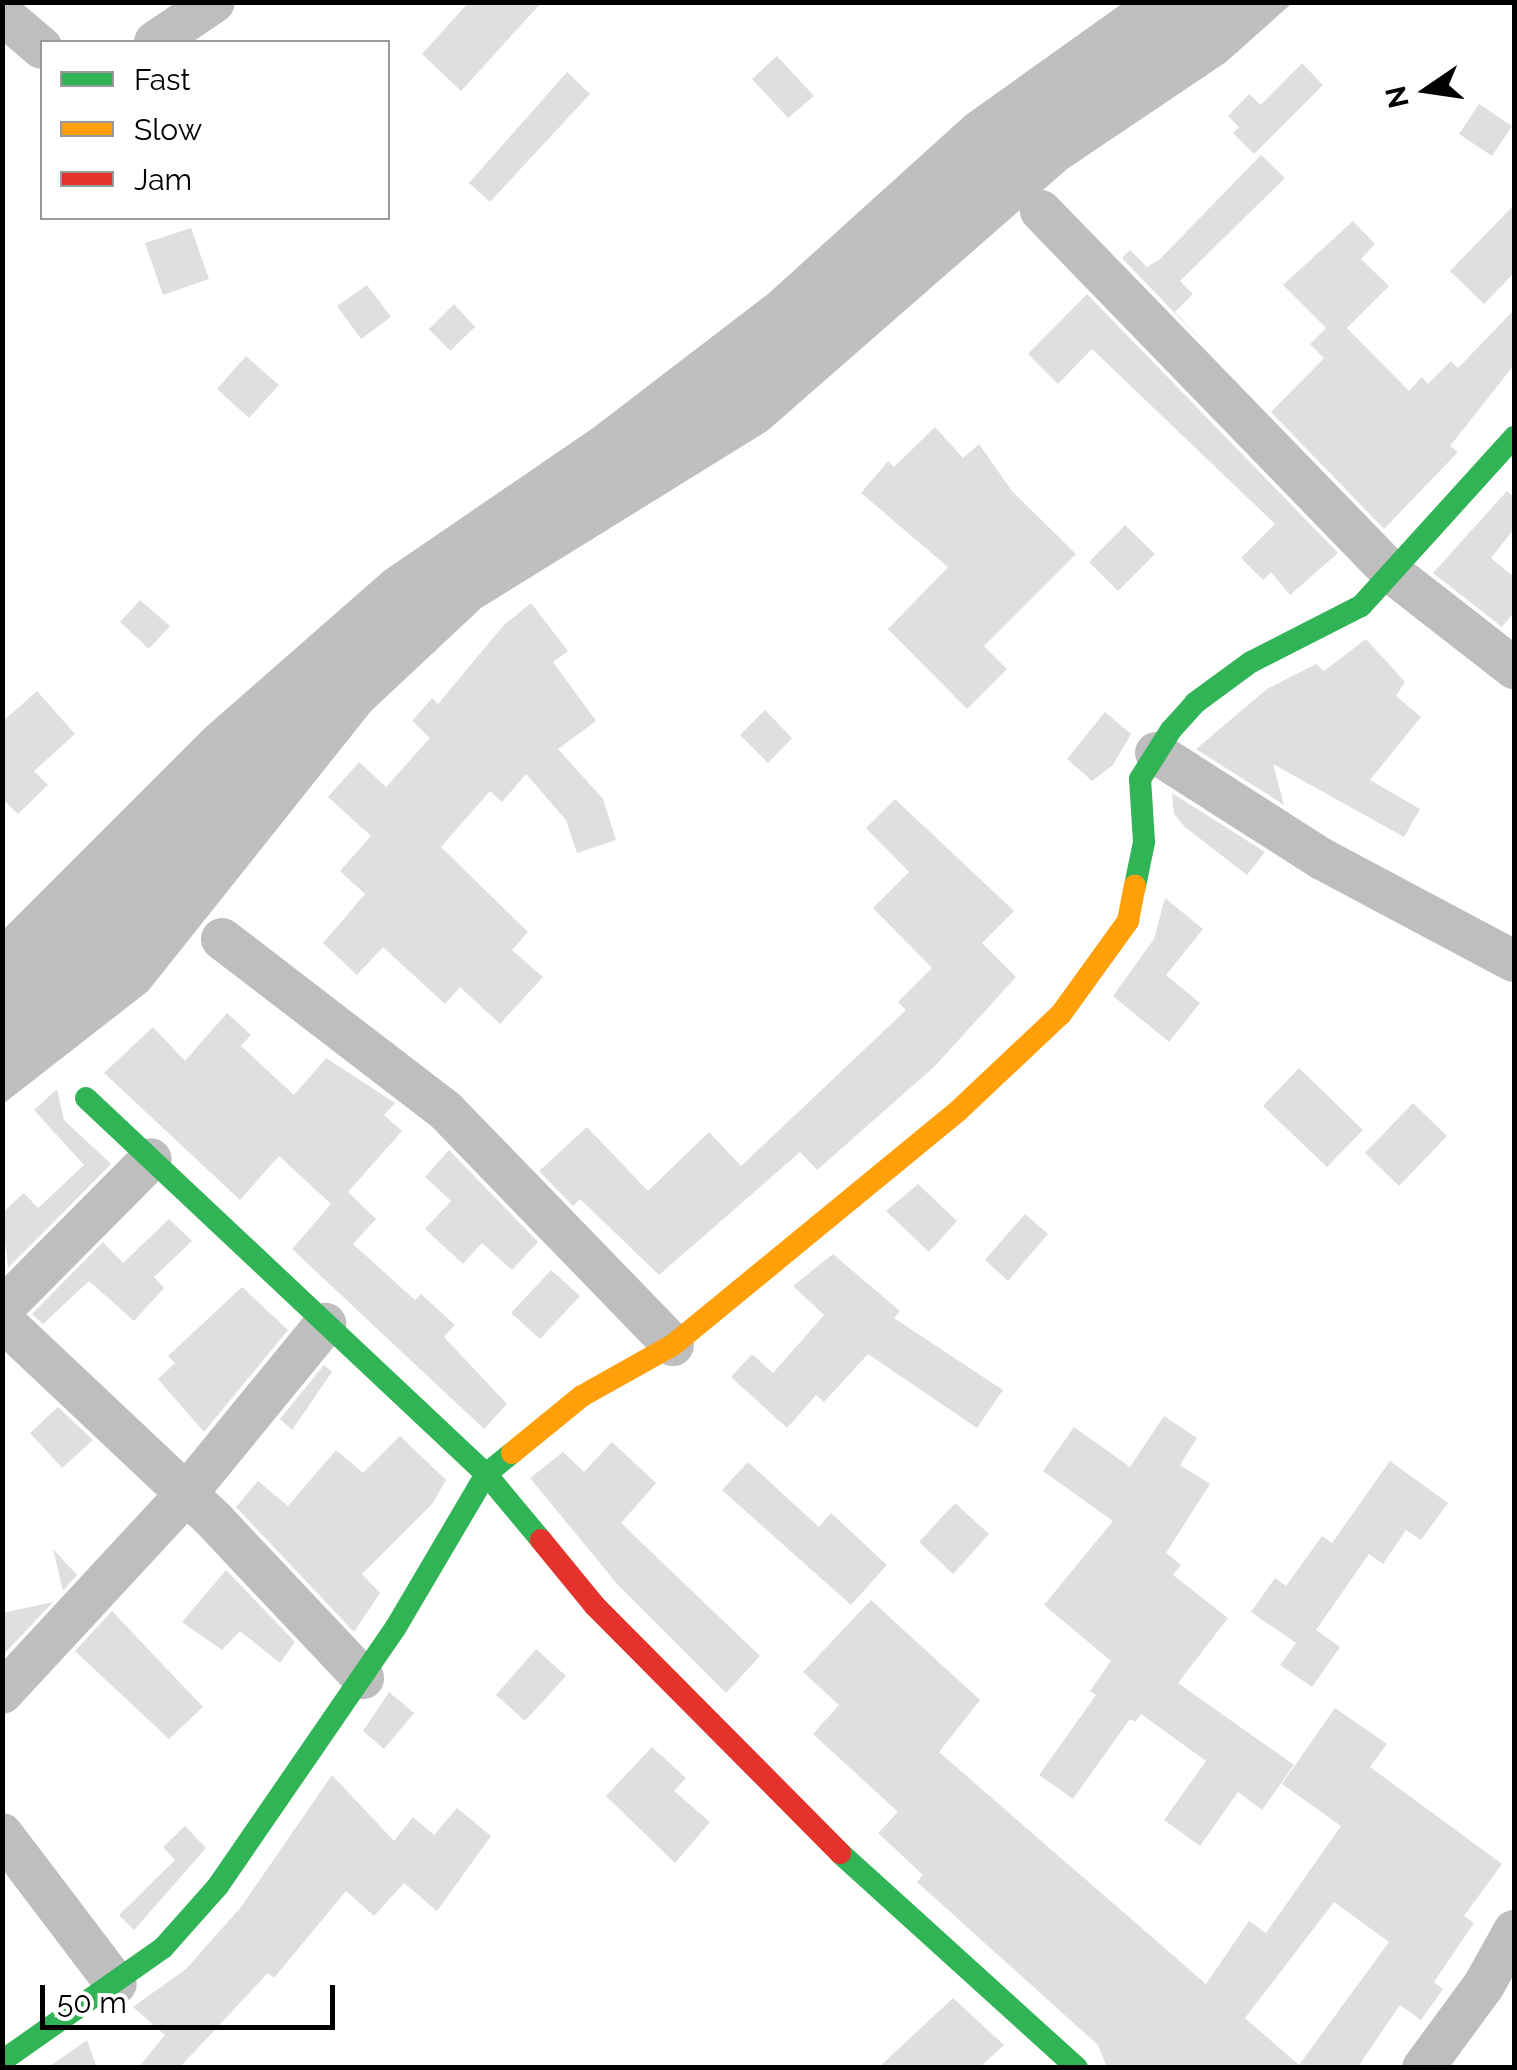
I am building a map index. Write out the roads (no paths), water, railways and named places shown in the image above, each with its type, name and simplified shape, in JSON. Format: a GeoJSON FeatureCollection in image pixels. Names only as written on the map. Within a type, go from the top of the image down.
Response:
{"type":"FeatureCollection","features":[{"type":"Feature","properties":{"kind":"street"},"geometry":{"type":"LineString","coordinates":[[158,40],[214,2]]}},
{"type":"Feature","properties":{"kind":"street"},"geometry":{"type":"LineString","coordinates":[[2,14],[40,46]]}},
{"type":"Feature","properties":{"kind":"street"},"geometry":{"type":"LineString","coordinates":[[1042,211],[1392,573],[1514,668]]}},
{"type":"Feature","properties":{"kind":"street"},"geometry":{"type":"LineString","coordinates":[[2,2062],[163,1948],[218,1886],[362,1678],[486,1474],[582,1396],[673,1345],[959,1110],[1062,1014],[1128,921],[1144,842],[1140,779],[1195,703],[1251,662],[1361,606],[1514,437]]}},
{"type":"Feature","properties":{"kind":"street"},"geometry":{"type":"LineString","coordinates":[[1156,753],[1322,859],[1514,961]]}},
{"type":"Feature","properties":{"kind":"street"},"geometry":{"type":"LineString","coordinates":[[222,938],[446,1111],[673,1345]]}},
{"type":"Feature","properties":{"kind":"street"},"geometry":{"type":"LineString","coordinates":[[86,1098],[486,1474],[595,1606],[857,1870],[1077,2068]]}},
{"type":"Feature","properties":{"kind":"street"},"geometry":{"type":"LineString","coordinates":[[2,1308],[151,1159]]}},
{"type":"Feature","properties":{"kind":"street"},"geometry":{"type":"LineString","coordinates":[[2,1320],[186,1494],[362,1678]]}},
{"type":"Feature","properties":{"kind":"street"},"geometry":{"type":"LineString","coordinates":[[2,1692],[186,1494],[324,1324]]}},
{"type":"Feature","properties":{"kind":"street"},"geometry":{"type":"LineString","coordinates":[[2,1834],[116,1984]]}},
{"type":"Feature","properties":{"kind":"street"},"geometry":{"type":"LineString","coordinates":[[1422,2068],[1484,1986],[1514,1931]]}}]}
